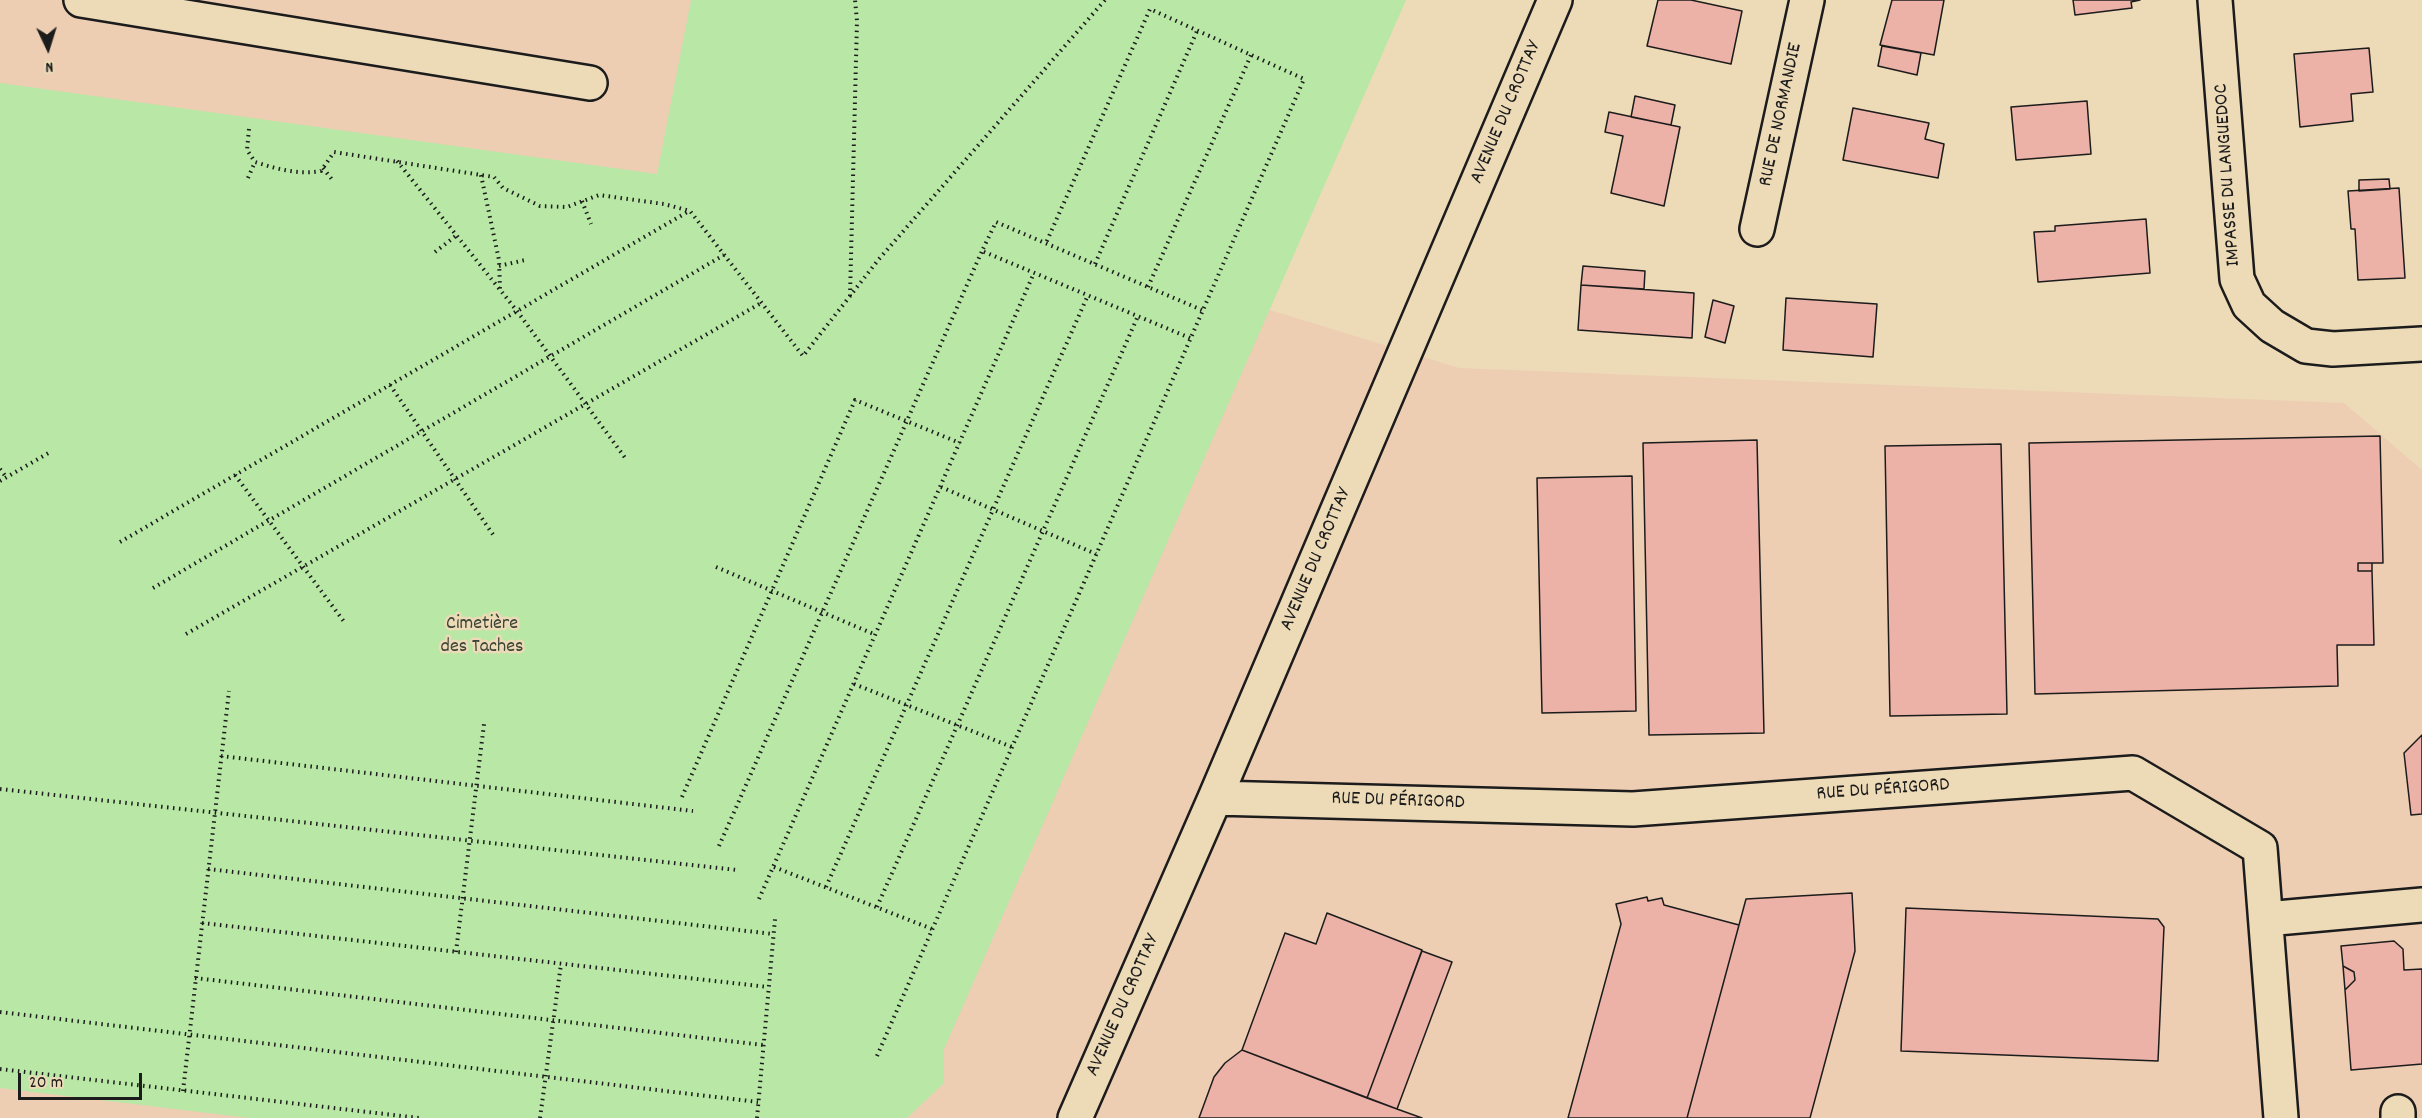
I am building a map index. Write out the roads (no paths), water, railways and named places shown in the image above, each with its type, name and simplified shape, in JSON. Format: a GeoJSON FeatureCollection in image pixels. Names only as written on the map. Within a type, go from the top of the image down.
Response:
{"type":"FeatureCollection","features":[{"type":"Feature","properties":{"kind":"street"},"geometry":{"type":"LineString","coordinates":[[81,0],[590,83]]}},
{"type":"Feature","properties":{"kind":"street","name":"AVENUE DU CROTTAY"},"geometry":{"type":"LineString","coordinates":[[1075,1118],[1215,798],[1555,0]]}},
{"type":"Feature","properties":{"kind":"street","name":"RUE DE NORMANDIE"},"geometry":{"type":"LineString","coordinates":[[1757,229],[1808,0]]}},
{"type":"Feature","properties":{"kind":"street","name":"IMPASSE DU LANGUEDOC"},"geometry":{"type":"LineString","coordinates":[[2216,0],[2237,279],[2249,305],[2272,326],[2306,346],[2333,349],[2422,344]]}},
{"type":"Feature","properties":{"kind":"street","name":"RUE DU PÉRIGORD"},"geometry":{"type":"LineString","coordinates":[[1215,798],[1633,809],[2133,773],[2260,848],[2282,1118]]}},
{"type":"Feature","properties":{"kind":"street"},"geometry":{"type":"LineString","coordinates":[[2266,919],[2422,905]]}},
{"type":"Feature","properties":{"kind":"park label","name":"Cimetière des Taches"},"geometry":{"type":"Point","coordinates":[482,636]}}]}
